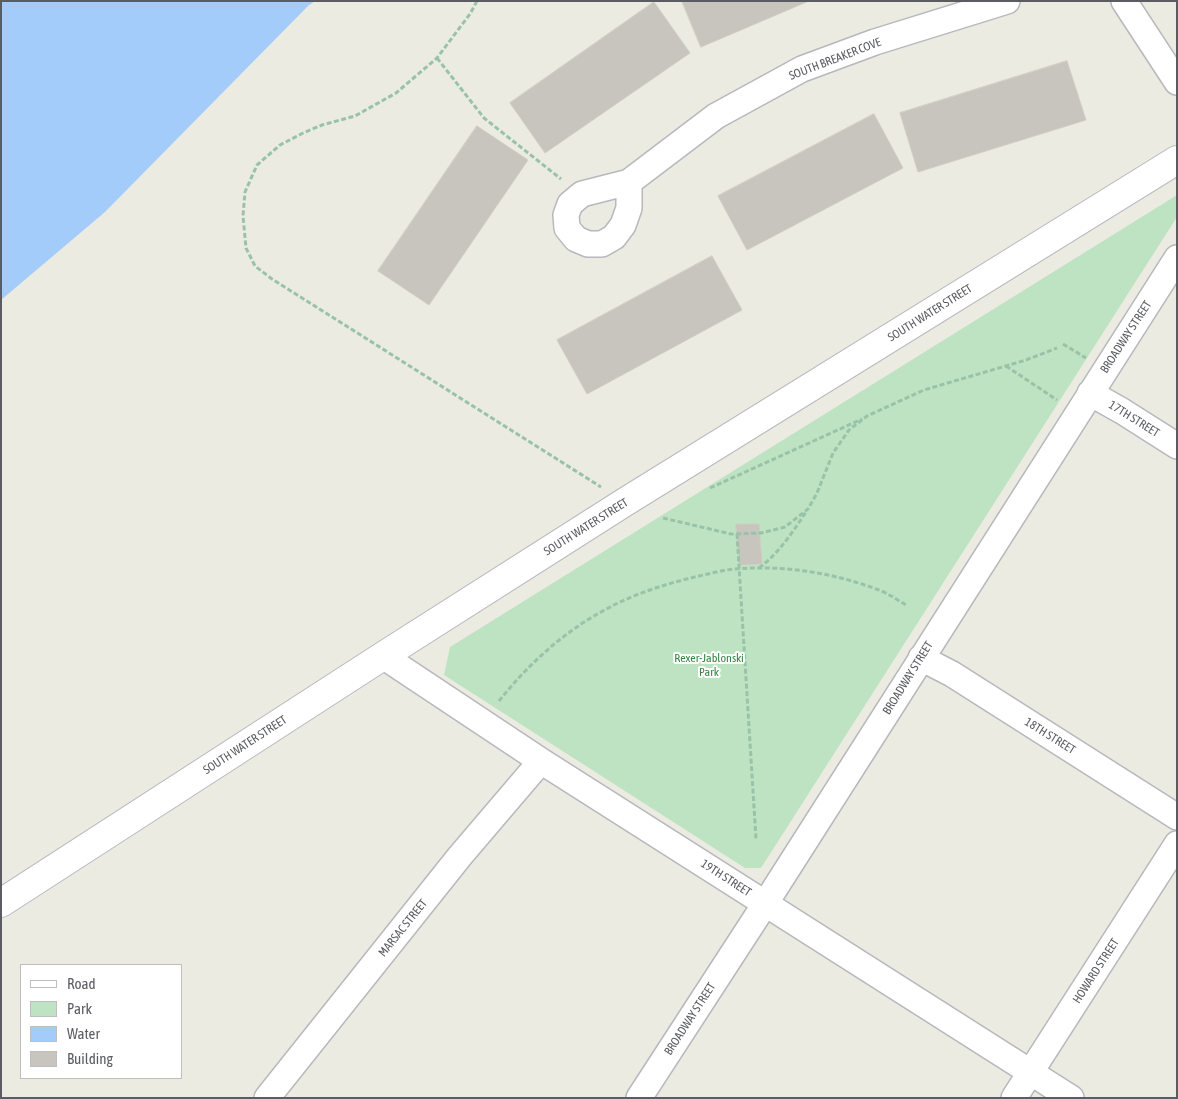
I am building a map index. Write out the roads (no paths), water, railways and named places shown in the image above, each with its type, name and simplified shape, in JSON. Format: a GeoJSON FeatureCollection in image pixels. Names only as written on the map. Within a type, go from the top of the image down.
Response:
{"type":"FeatureCollection","features":[{"type":"Feature","properties":{"kind":"street","name":"SOUTH BREAKER COVE"},"geometry":{"type":"LineString","coordinates":[[629,182],[629,208],[623,225],[614,237],[602,244],[588,244],[576,239],[567,228],[566,215],[570,204],[582,194],[629,182],[716,116],[802,69],[875,42],[1007,1]]}},
{"type":"Feature","properties":{"kind":"street"},"geometry":{"type":"LineString","coordinates":[[1124,1],[1177,82]]}},
{"type":"Feature","properties":{"kind":"street","name":"SOUTH WATER STREET"},"geometry":{"type":"LineString","coordinates":[[1,903],[625,502],[1177,160]]}},
{"type":"Feature","properties":{"kind":"street","name":"BROADWAY STREET"},"geometry":{"type":"LineString","coordinates":[[639,1098],[1177,258]]}},
{"type":"Feature","properties":{"kind":"street","name":"17TH STREET"},"geometry":{"type":"LineString","coordinates":[[1090,393],[1122,410],[1177,446]]}},
{"type":"Feature","properties":{"kind":"street","name":"19TH STREET"},"geometry":{"type":"LineString","coordinates":[[383,656],[541,761],[1071,1098]]}},
{"type":"Feature","properties":{"kind":"street","name":"18TH STREET"},"geometry":{"type":"LineString","coordinates":[[921,658],[952,674],[1177,817]]}},
{"type":"Feature","properties":{"kind":"street","name":"MARSAC STREET"},"geometry":{"type":"LineString","coordinates":[[267,1098],[460,856],[541,761]]}},
{"type":"Feature","properties":{"kind":"street","name":"HOWARD STREET"},"geometry":{"type":"LineString","coordinates":[[1014,1098],[1177,844]]}},
{"type":"Feature","properties":{"kind":"water"},"geometry":{"type":"Polygon","coordinates":[[[1,1],[315,1],[105,212],[1,300],[1,1]]]}},
{"type":"Feature","properties":{"kind":"park label","name":"Rexer-Jablonski Park"},"geometry":{"type":"Point","coordinates":[709,665]}}]}
